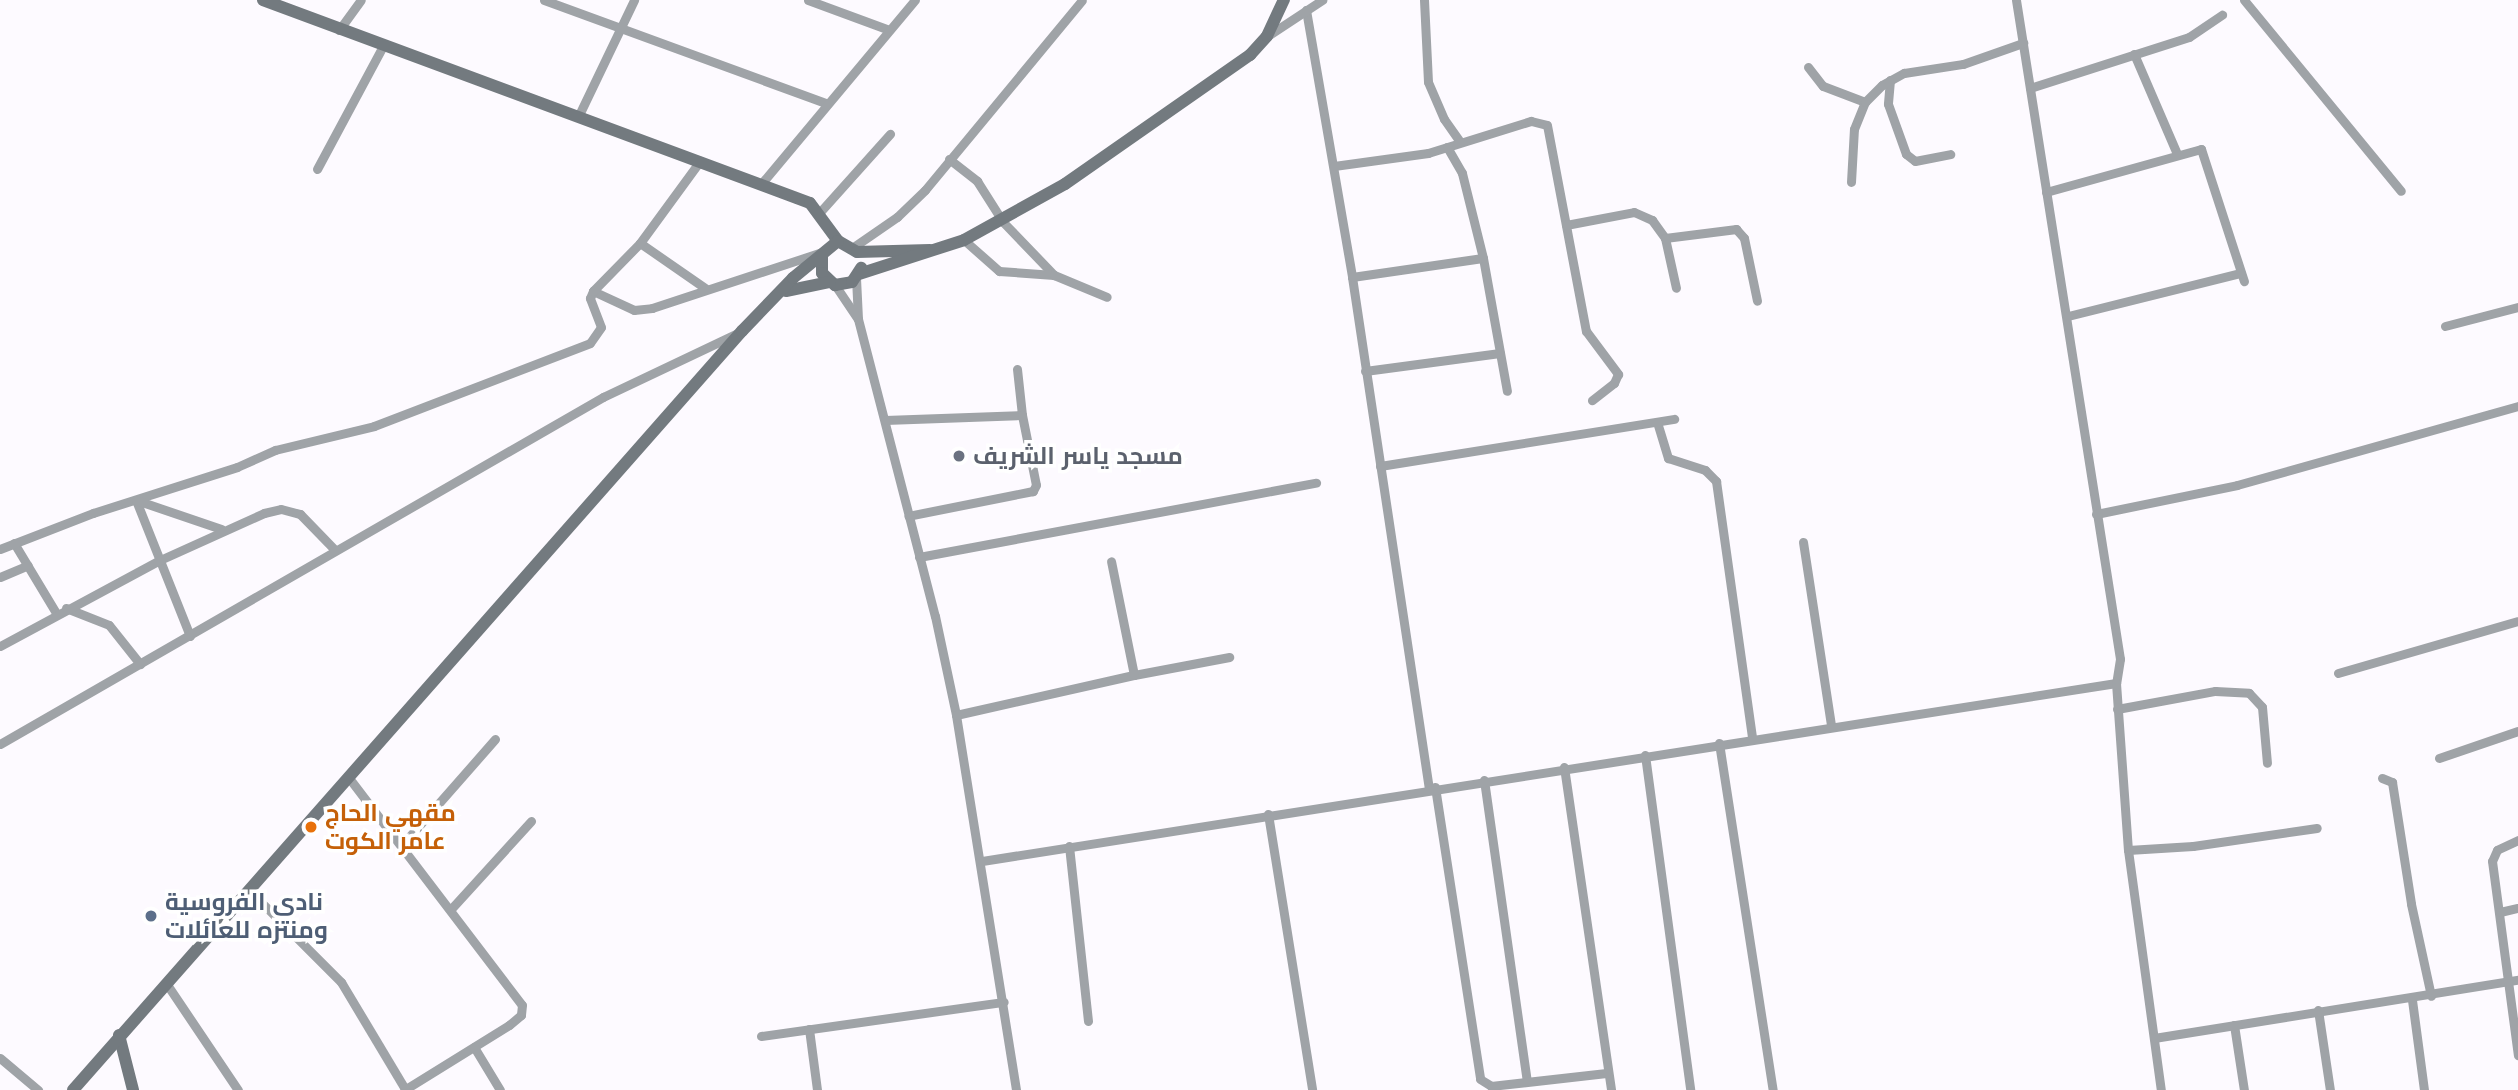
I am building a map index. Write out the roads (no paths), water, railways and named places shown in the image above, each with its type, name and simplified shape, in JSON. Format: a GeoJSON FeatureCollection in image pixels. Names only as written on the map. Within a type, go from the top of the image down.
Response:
{"type":"FeatureCollection","features":[{"type":"Feature","properties":{"kind":"main road"},"geometry":{"type":"LineString","coordinates":[[776,296],[800,285],[832,283],[858,276],[964,240],[1003,222],[1205,88],[1268,36],[1284,0]]}},
{"type":"Feature","properties":{"kind":"main road"},"geometry":{"type":"LineString","coordinates":[[272,2],[383,47],[761,184],[820,212],[838,242],[854,250],[930,250]]}},
{"type":"Feature","properties":{"kind":"main road"},"geometry":{"type":"LineString","coordinates":[[73,1090],[742,331],[776,296],[838,242]]}},
{"type":"Feature","properties":{"kind":"main road"},"geometry":{"type":"LineString","coordinates":[[854,250],[858,276]]}},
{"type":"Feature","properties":{"kind":"main road"},"geometry":{"type":"LineString","coordinates":[[824,254],[822,273],[832,283]]}},
{"type":"Feature","properties":{"kind":"main road"},"geometry":{"type":"LineString","coordinates":[[119,1035],[133,1090]]}},
{"type":"Feature","properties":{"kind":"street"},"geometry":{"type":"LineString","coordinates":[[339,30],[361,0]]}},
{"type":"Feature","properties":{"kind":"street"},"geometry":{"type":"LineString","coordinates":[[544,0],[828,104]]}},
{"type":"Feature","properties":{"kind":"street"},"geometry":{"type":"LineString","coordinates":[[578,117],[635,0]]}},
{"type":"Feature","properties":{"kind":"street"},"geometry":{"type":"LineString","coordinates":[[808,0],[890,30]]}},
{"type":"Feature","properties":{"kind":"street"},"geometry":{"type":"LineString","coordinates":[[761,184],[915,0]]}},
{"type":"Feature","properties":{"kind":"street"},"geometry":{"type":"LineString","coordinates":[[854,250],[906,209],[1082,0]]}},
{"type":"Feature","properties":{"kind":"street"},"geometry":{"type":"LineString","coordinates":[[1268,36],[1322,0]]}},
{"type":"Feature","properties":{"kind":"street"},"geometry":{"type":"LineString","coordinates":[[1424,0],[1428,82],[1444,119],[1460,142]]}},
{"type":"Feature","properties":{"kind":"street"},"geometry":{"type":"LineString","coordinates":[[2016,0],[2068,316],[2095,514],[2120,659],[2116,709],[2128,850],[2161,1090]]}},
{"type":"Feature","properties":{"kind":"street"},"geometry":{"type":"LineString","coordinates":[[2244,0],[2401,191]]}},
{"type":"Feature","properties":{"kind":"street"},"geometry":{"type":"LineString","coordinates":[[1306,10],[1352,277],[1477,1073],[1491,1086],[1606,1073]]}},
{"type":"Feature","properties":{"kind":"street"},"geometry":{"type":"LineString","coordinates":[[2030,88],[2189,37],[2222,15]]}},
{"type":"Feature","properties":{"kind":"street"},"geometry":{"type":"LineString","coordinates":[[1851,182],[1851,142],[1865,102],[1891,79],[1904,73],[1963,64],[2023,43]]}},
{"type":"Feature","properties":{"kind":"street"},"geometry":{"type":"LineString","coordinates":[[317,169],[383,47]]}},
{"type":"Feature","properties":{"kind":"street"},"geometry":{"type":"LineString","coordinates":[[2134,54],[2177,154]]}},
{"type":"Feature","properties":{"kind":"street"},"geometry":{"type":"LineString","coordinates":[[1808,66],[1823,86],[1865,102]]}},
{"type":"Feature","properties":{"kind":"street"},"geometry":{"type":"LineString","coordinates":[[1891,79],[1888,104],[1906,154],[1915,161],[1950,155]]}},
{"type":"Feature","properties":{"kind":"street"},"geometry":{"type":"LineString","coordinates":[[1334,166],[1447,147],[1531,121],[1547,125],[1586,331],[1618,374],[1614,383],[1592,400]]}},
{"type":"Feature","properties":{"kind":"street"},"geometry":{"type":"LineString","coordinates":[[820,212],[890,134]]}},
{"type":"Feature","properties":{"kind":"street"},"geometry":{"type":"LineString","coordinates":[[1447,147],[1461,173],[1483,258],[1507,391]]}},
{"type":"Feature","properties":{"kind":"street"},"geometry":{"type":"LineString","coordinates":[[2046,192],[2194,148],[2204,152],[2243,277],[2068,316]]}},
{"type":"Feature","properties":{"kind":"street"},"geometry":{"type":"LineString","coordinates":[[949,159],[977,181],[1003,222],[1054,275]]}},
{"type":"Feature","properties":{"kind":"street"},"geometry":{"type":"LineString","coordinates":[[0,549],[237,467],[275,450],[374,426],[573,352],[595,341],[600,332],[590,298],[593,290],[640,243],[700,161]]}},
{"type":"Feature","properties":{"kind":"street"},"geometry":{"type":"LineString","coordinates":[[1566,225],[1634,212],[1652,220],[1665,238],[1676,288]]}},
{"type":"Feature","properties":{"kind":"street"},"geometry":{"type":"LineString","coordinates":[[1665,238],[1740,232],[1757,301]]}},
{"type":"Feature","properties":{"kind":"street"},"geometry":{"type":"LineString","coordinates":[[964,240],[999,271],[1054,275],[1107,297]]}},
{"type":"Feature","properties":{"kind":"street"},"geometry":{"type":"LineString","coordinates":[[640,243],[705,288]]}},
{"type":"Feature","properties":{"kind":"street"},"geometry":{"type":"LineString","coordinates":[[593,290],[634,310],[652,308],[705,288],[824,254]]}},
{"type":"Feature","properties":{"kind":"street"},"geometry":{"type":"LineString","coordinates":[[1352,277],[1483,258]]}},
{"type":"Feature","properties":{"kind":"street"},"geometry":{"type":"LineString","coordinates":[[858,276],[858,319],[956,715],[982,861],[1016,1090]]}},
{"type":"Feature","properties":{"kind":"street"},"geometry":{"type":"LineString","coordinates":[[832,283],[858,319]]}},
{"type":"Feature","properties":{"kind":"street"},"geometry":{"type":"LineString","coordinates":[[2445,326],[2518,307]]}},
{"type":"Feature","properties":{"kind":"street"},"geometry":{"type":"LineString","coordinates":[[0,744],[603,397],[742,331]]}},
{"type":"Feature","properties":{"kind":"street"},"geometry":{"type":"LineString","coordinates":[[1365,371],[1500,354]]}},
{"type":"Feature","properties":{"kind":"street"},"geometry":{"type":"LineString","coordinates":[[908,516],[1033,491],[1036,485],[1022,415],[1017,369]]}},
{"type":"Feature","properties":{"kind":"street"},"geometry":{"type":"LineString","coordinates":[[2095,514],[2237,485],[2518,406]]}},
{"type":"Feature","properties":{"kind":"street"},"geometry":{"type":"LineString","coordinates":[[885,420],[1022,415]]}},
{"type":"Feature","properties":{"kind":"street"},"geometry":{"type":"LineString","coordinates":[[1380,466],[1674,419]]}},
{"type":"Feature","properties":{"kind":"street"},"geometry":{"type":"LineString","coordinates":[[1657,422],[1668,458],[1705,470],[1716,481],[1752,738]]}},
{"type":"Feature","properties":{"kind":"street"},"geometry":{"type":"LineString","coordinates":[[919,558],[1316,483]]}},
{"type":"Feature","properties":{"kind":"street"},"geometry":{"type":"LineString","coordinates":[[136,500],[221,529]]}},
{"type":"Feature","properties":{"kind":"street"},"geometry":{"type":"LineString","coordinates":[[136,500],[190,636]]}},
{"type":"Feature","properties":{"kind":"street"},"geometry":{"type":"LineString","coordinates":[[0,646],[56,613],[221,529],[281,509],[300,514],[335,550]]}},
{"type":"Feature","properties":{"kind":"street"},"geometry":{"type":"LineString","coordinates":[[1802,542],[1831,726]]}},
{"type":"Feature","properties":{"kind":"street"},"geometry":{"type":"LineString","coordinates":[[14,543],[56,613]]}},
{"type":"Feature","properties":{"kind":"street"},"geometry":{"type":"LineString","coordinates":[[1111,561],[1134,675]]}},
{"type":"Feature","properties":{"kind":"street"},"geometry":{"type":"LineString","coordinates":[[0,577],[28,565]]}},
{"type":"Feature","properties":{"kind":"street"},"geometry":{"type":"LineString","coordinates":[[66,608],[109,625],[140,664]]}},
{"type":"Feature","properties":{"kind":"street"},"geometry":{"type":"LineString","coordinates":[[2338,673],[2518,622]]}},
{"type":"Feature","properties":{"kind":"street"},"geometry":{"type":"LineString","coordinates":[[956,715],[1134,675],[1229,657]]}},
{"type":"Feature","properties":{"kind":"street"},"geometry":{"type":"LineString","coordinates":[[982,861],[1432,788],[2116,683]]}},
{"type":"Feature","properties":{"kind":"street"},"geometry":{"type":"LineString","coordinates":[[2116,709],[2222,690],[2249,693],[2262,707],[2267,763]]}},
{"type":"Feature","properties":{"kind":"street"},"geometry":{"type":"LineString","coordinates":[[2439,758],[2518,731]]}},
{"type":"Feature","properties":{"kind":"street"},"geometry":{"type":"LineString","coordinates":[[402,845],[495,740]]}},
{"type":"Feature","properties":{"kind":"street"},"geometry":{"type":"LineString","coordinates":[[1719,743],[1773,1090]]}},
{"type":"Feature","properties":{"kind":"street"},"geometry":{"type":"LineString","coordinates":[[1645,755],[1690,1090]]}},
{"type":"Feature","properties":{"kind":"street"},"geometry":{"type":"LineString","coordinates":[[1564,768],[1606,1073],[1611,1090]]}},
{"type":"Feature","properties":{"kind":"street"},"geometry":{"type":"LineString","coordinates":[[248,890],[341,982],[405,1089],[517,1019],[523,1009],[451,909],[349,778]]}},
{"type":"Feature","properties":{"kind":"street"},"geometry":{"type":"LineString","coordinates":[[2382,778],[2392,782],[2411,904],[2431,996]]}},
{"type":"Feature","properties":{"kind":"street"},"geometry":{"type":"LineString","coordinates":[[1484,780],[1527,1081]]}},
{"type":"Feature","properties":{"kind":"street"},"geometry":{"type":"LineString","coordinates":[[1268,814],[1312,1090]]}},
{"type":"Feature","properties":{"kind":"street"},"geometry":{"type":"LineString","coordinates":[[451,909],[531,821]]}},
{"type":"Feature","properties":{"kind":"street"},"geometry":{"type":"LineString","coordinates":[[2128,850],[2317,828]]}},
{"type":"Feature","properties":{"kind":"street"},"geometry":{"type":"LineString","coordinates":[[2518,841],[2493,855],[2513,981],[2518,1055]]}},
{"type":"Feature","properties":{"kind":"street"},"geometry":{"type":"LineString","coordinates":[[1069,846],[1088,1021]]}},
{"type":"Feature","properties":{"kind":"street"},"geometry":{"type":"LineString","coordinates":[[2500,912],[2518,908]]}},
{"type":"Feature","properties":{"kind":"street"},"geometry":{"type":"LineString","coordinates":[[2154,1038],[2318,1010],[2412,1000],[2513,981]]}},
{"type":"Feature","properties":{"kind":"street"},"geometry":{"type":"LineString","coordinates":[[166,983],[238,1090]]}},
{"type":"Feature","properties":{"kind":"street"},"geometry":{"type":"LineString","coordinates":[[2412,1000],[2424,1090]]}},
{"type":"Feature","properties":{"kind":"street"},"geometry":{"type":"LineString","coordinates":[[761,1036],[1004,1002]]}},
{"type":"Feature","properties":{"kind":"street"},"geometry":{"type":"LineString","coordinates":[[2318,1010],[2330,1090]]}},
{"type":"Feature","properties":{"kind":"street"},"geometry":{"type":"LineString","coordinates":[[2234,1025],[2244,1090]]}},
{"type":"Feature","properties":{"kind":"street"},"geometry":{"type":"LineString","coordinates":[[810,1028],[817,1090]]}},
{"type":"Feature","properties":{"kind":"street"},"geometry":{"type":"LineString","coordinates":[[474,1046],[500,1090]]}},
{"type":"Feature","properties":{"kind":"street"},"geometry":{"type":"LineString","coordinates":[[0,1058],[38,1090]]}},
{"type":"Feature","properties":{"kind":"place","name":"مسجد ياسر الشريف"},"geometry":{"type":"Point","coordinates":[959,456]}},
{"type":"Feature","properties":{"kind":"place","name":"مقهي الحاج عامر الكوت"},"geometry":{"type":"Point","coordinates":[311,827]}},
{"type":"Feature","properties":{"kind":"place","name":"نادي الفروسية ومنتزه للعائلات"},"geometry":{"type":"Point","coordinates":[151,916]}}]}
